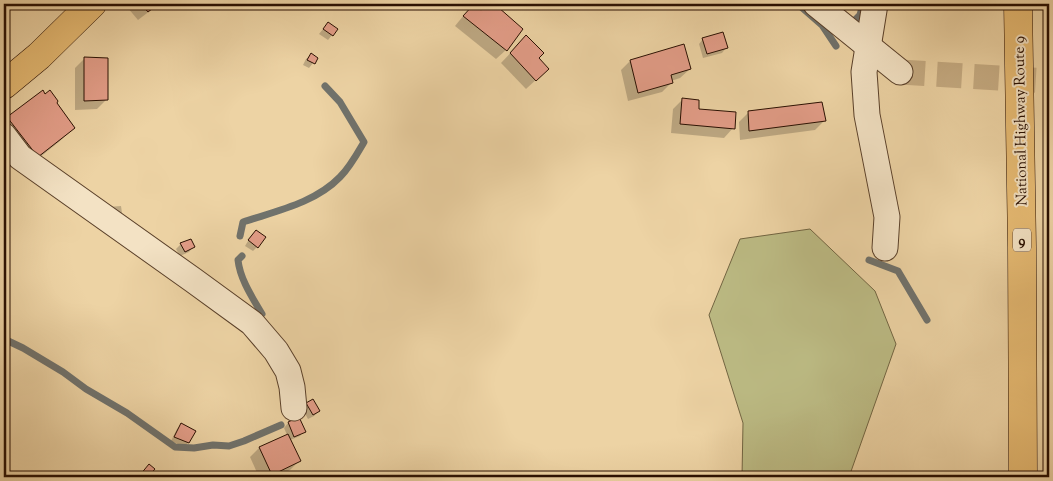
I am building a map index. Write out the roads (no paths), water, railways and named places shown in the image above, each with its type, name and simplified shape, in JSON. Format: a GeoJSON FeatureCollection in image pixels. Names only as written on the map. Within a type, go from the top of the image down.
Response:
{"type":"FeatureCollection","features":[{"type":"Feature","properties":{"kind":"main road"},"geometry":{"type":"LineString","coordinates":[[4,86],[39,56],[92,4]]}},
{"type":"Feature","properties":{"kind":"main road","name":"National Highway Route 9"},"geometry":{"type":"LineString","coordinates":[[1018,4],[1023,477]]}},
{"type":"Feature","properties":{"kind":"street"},"geometry":{"type":"LineString","coordinates":[[816,4],[900,72]]}},
{"type":"Feature","properties":{"kind":"street"},"geometry":{"type":"LineString","coordinates":[[875,4],[864,72],[867,115],[887,217],[886,248]]}},
{"type":"Feature","properties":{"kind":"street"},"geometry":{"type":"LineString","coordinates":[[4,136],[20,157],[194,280],[252,324],[276,351],[288,371],[294,408]]}},
{"type":"Feature","properties":{"kind":"waterway"},"geometry":{"type":"LineString","coordinates":[[798,4],[822,25],[836,46]]}},
{"type":"Feature","properties":{"kind":"waterway"},"geometry":{"type":"LineString","coordinates":[[854,21],[860,15],[863,4]]}},
{"type":"Feature","properties":{"kind":"waterway"},"geometry":{"type":"LineString","coordinates":[[240,236],[243,222],[307,200],[330,186],[347,169],[364,142],[340,102],[325,86]]}},
{"type":"Feature","properties":{"kind":"waterway"},"geometry":{"type":"LineString","coordinates":[[242,256],[238,260],[241,274],[262,314]]}},
{"type":"Feature","properties":{"kind":"waterway"},"geometry":{"type":"LineString","coordinates":[[869,260],[898,271],[927,320]]}},
{"type":"Feature","properties":{"kind":"waterway"},"geometry":{"type":"LineString","coordinates":[[4,339],[63,372],[86,389],[127,413],[175,447],[229,446],[281,425]]}},
{"type":"Feature","properties":{"kind":"tunnel"},"geometry":{"type":"LineString","coordinates":[[900,72],[1049,81]]}}]}
